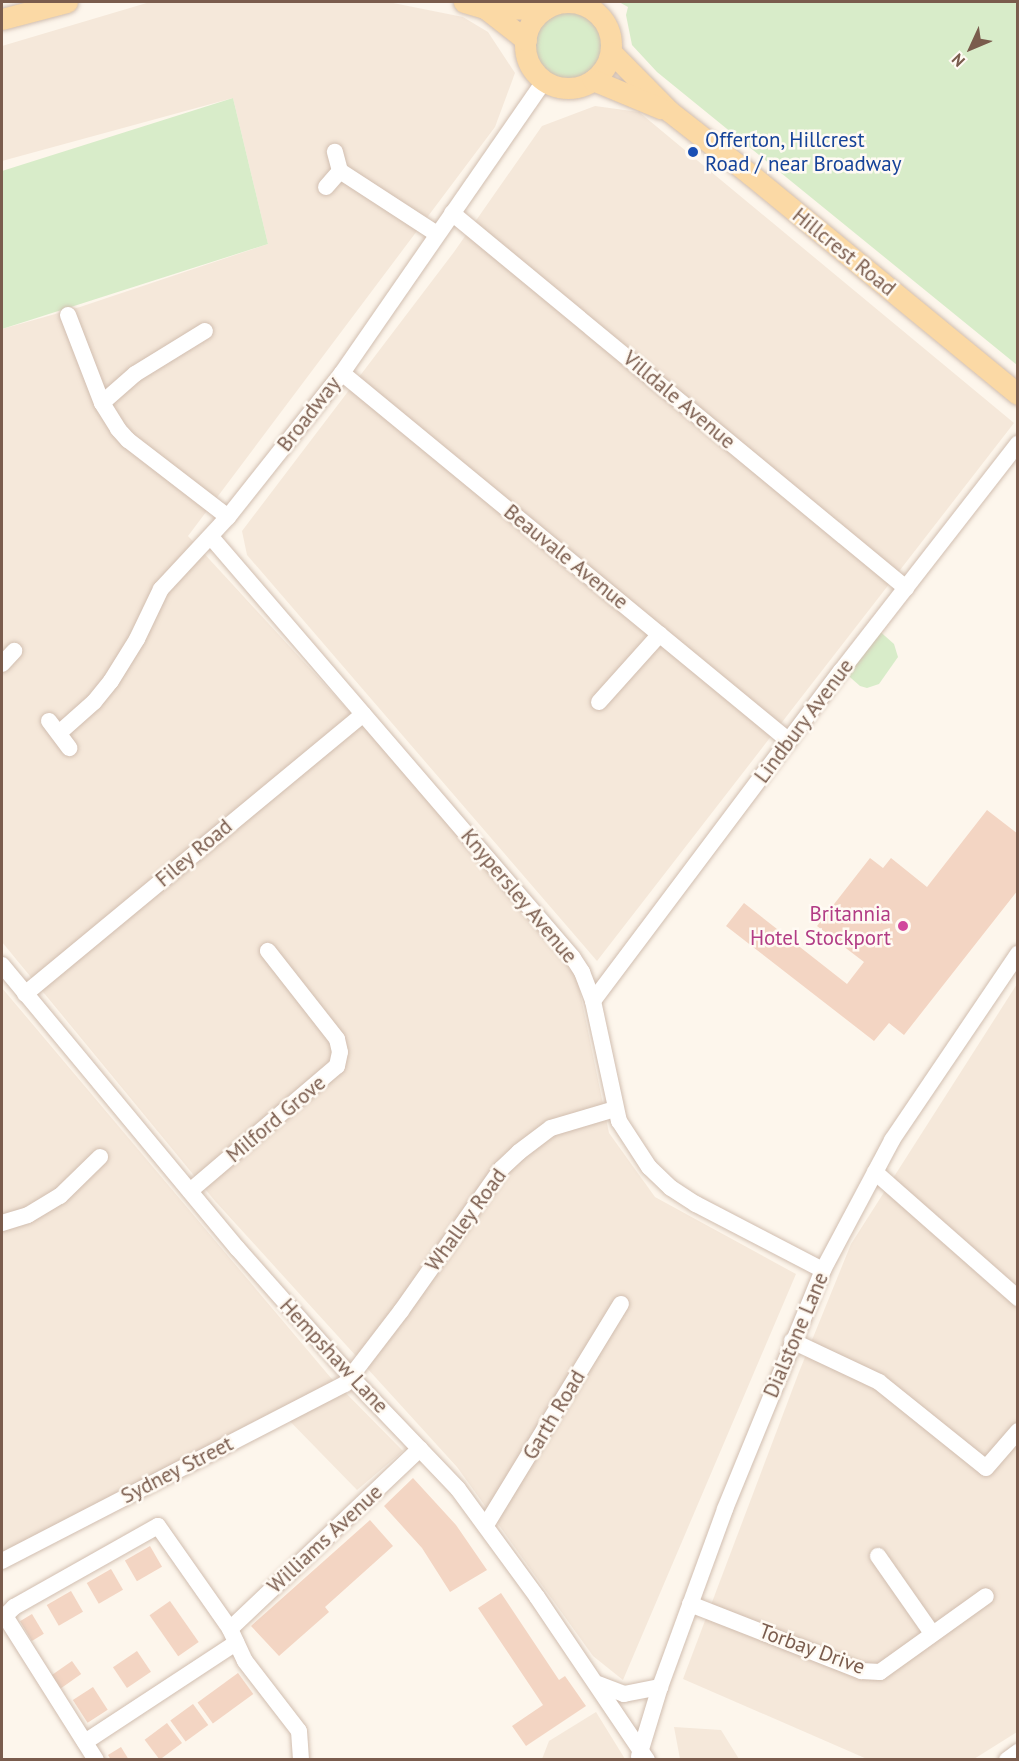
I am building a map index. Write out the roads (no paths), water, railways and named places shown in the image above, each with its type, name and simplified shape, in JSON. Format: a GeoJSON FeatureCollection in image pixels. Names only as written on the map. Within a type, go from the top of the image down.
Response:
{"type":"FeatureCollection","features":[{"type":"Feature","properties":{"kind":"main road"},"geometry":{"type":"LineString","coordinates":[[2,19],[67,2]]}},
{"type":"Feature","properties":{"kind":"main road","name":"Hillcrest Road"},"geometry":{"type":"LineString","coordinates":[[464,2],[484,8],[545,9],[561,3],[587,7],[606,26],[611,52],[669,111],[1017,394]]}},
{"type":"Feature","properties":{"kind":"main road","name":"Hillcrest Road"},"geometry":{"type":"LineString","coordinates":[[484,8],[526,40]]}},
{"type":"Feature","properties":{"kind":"main road"},"geometry":{"type":"LineString","coordinates":[[545,9],[532,23],[526,40],[530,63],[544,81],[569,88],[593,80],[602,72],[611,52]]}},
{"type":"Feature","properties":{"kind":"main road","name":"Hillcrest Road"},"geometry":{"type":"LineString","coordinates":[[593,80],[669,111]]}},
{"type":"Feature","properties":{"kind":"street","name":"Broadway"},"geometry":{"type":"LineString","coordinates":[[69,748],[54,727],[94,702],[111,681],[137,639],[162,589],[228,517],[342,373],[544,81]]}},
{"type":"Feature","properties":{"kind":"street"},"geometry":{"type":"LineString","coordinates":[[335,152],[340,171],[437,234]]}},
{"type":"Feature","properties":{"kind":"street"},"geometry":{"type":"LineString","coordinates":[[326,187],[340,171]]}},
{"type":"Feature","properties":{"kind":"street","name":"Villdale Avenue"},"geometry":{"type":"LineString","coordinates":[[452,213],[906,588]]}},
{"type":"Feature","properties":{"kind":"street"},"geometry":{"type":"LineString","coordinates":[[68,315],[109,417],[128,440],[228,517]]}},
{"type":"Feature","properties":{"kind":"street"},"geometry":{"type":"LineString","coordinates":[[102,403],[135,374],[205,332]]}},
{"type":"Feature","properties":{"kind":"street","name":"Beauvale Avenue"},"geometry":{"type":"LineString","coordinates":[[342,373],[789,741]]}},
{"type":"Feature","properties":{"kind":"street","name":"Lindbury Avenue"},"geometry":{"type":"LineString","coordinates":[[593,1001],[1017,444]]}},
{"type":"Feature","properties":{"kind":"street","name":"Knypersley Avenue"},"geometry":{"type":"LineString","coordinates":[[211,537],[555,935],[582,972],[593,1001],[605,1046],[615,1108],[634,1146],[649,1167],[671,1188],[822,1270]]}},
{"type":"Feature","properties":{"kind":"street"},"geometry":{"type":"LineString","coordinates":[[599,702],[660,634]]}},
{"type":"Feature","properties":{"kind":"street"},"geometry":{"type":"LineString","coordinates":[[2,664],[14,651]]}},
{"type":"Feature","properties":{"kind":"street","name":"Filey Road"},"geometry":{"type":"LineString","coordinates":[[25,994],[363,714]]}},
{"type":"Feature","properties":{"kind":"street","name":"Milford Grove"},"geometry":{"type":"LineString","coordinates":[[189,1191],[337,1066],[340,1052],[337,1039],[268,951]]}},
{"type":"Feature","properties":{"kind":"street","name":"Dialstone Lane"},"geometry":{"type":"LineString","coordinates":[[642,1756],[660,1687],[690,1604],[792,1341],[822,1270],[892,1140],[1017,954]]}},
{"type":"Feature","properties":{"kind":"street","name":"Hempshaw Lane"},"geometry":{"type":"LineString","coordinates":[[2,965],[189,1191],[352,1378],[420,1449],[486,1525],[598,1684],[642,1756]]}},
{"type":"Feature","properties":{"kind":"street","name":"Whalley Road"},"geometry":{"type":"LineString","coordinates":[[352,1378],[501,1169],[551,1128],[615,1108]]}},
{"type":"Feature","properties":{"kind":"street"},"geometry":{"type":"LineString","coordinates":[[2,1223],[28,1215],[60,1196],[100,1157]]}},
{"type":"Feature","properties":{"kind":"street"},"geometry":{"type":"LineString","coordinates":[[875,1172],[1017,1298]]}},
{"type":"Feature","properties":{"kind":"street","name":"Garth Road"},"geometry":{"type":"LineString","coordinates":[[486,1525],[621,1304]]}},
{"type":"Feature","properties":{"kind":"street"},"geometry":{"type":"LineString","coordinates":[[792,1341],[879,1382],[986,1468],[1017,1431]]}},
{"type":"Feature","properties":{"kind":"street","name":"Sydney Street"},"geometry":{"type":"LineString","coordinates":[[2,1561],[345,1384],[352,1378]]}},
{"type":"Feature","properties":{"kind":"street","name":"Williams Avenue"},"geometry":{"type":"LineString","coordinates":[[85,1742],[233,1636],[420,1449]]}},
{"type":"Feature","properties":{"kind":"street"},"geometry":{"type":"LineString","coordinates":[[96,1760],[5,1616],[14,1607],[158,1526],[233,1636],[244,1661],[299,1731],[301,1760]]}},
{"type":"Feature","properties":{"kind":"street"},"geometry":{"type":"LineString","coordinates":[[878,1556],[932,1634]]}},
{"type":"Feature","properties":{"kind":"street","name":"Torbay Drive"},"geometry":{"type":"LineString","coordinates":[[690,1604],[861,1671],[880,1672],[986,1596]]}},
{"type":"Feature","properties":{"kind":"street"},"geometry":{"type":"LineString","coordinates":[[598,1684],[624,1694],[660,1687]]}},
{"type":"Feature","properties":{"kind":"street"},"geometry":{"type":"LineString","coordinates":[[1007,1760],[1017,1752]]}},
{"type":"Feature","properties":{"kind":"place","name":"Offerton, Hillcrest Road / near Broadway"},"geometry":{"type":"Point","coordinates":[693,152]}},
{"type":"Feature","properties":{"kind":"place","name":"Britannia Hotel Stockport"},"geometry":{"type":"Point","coordinates":[903,926]}}]}
